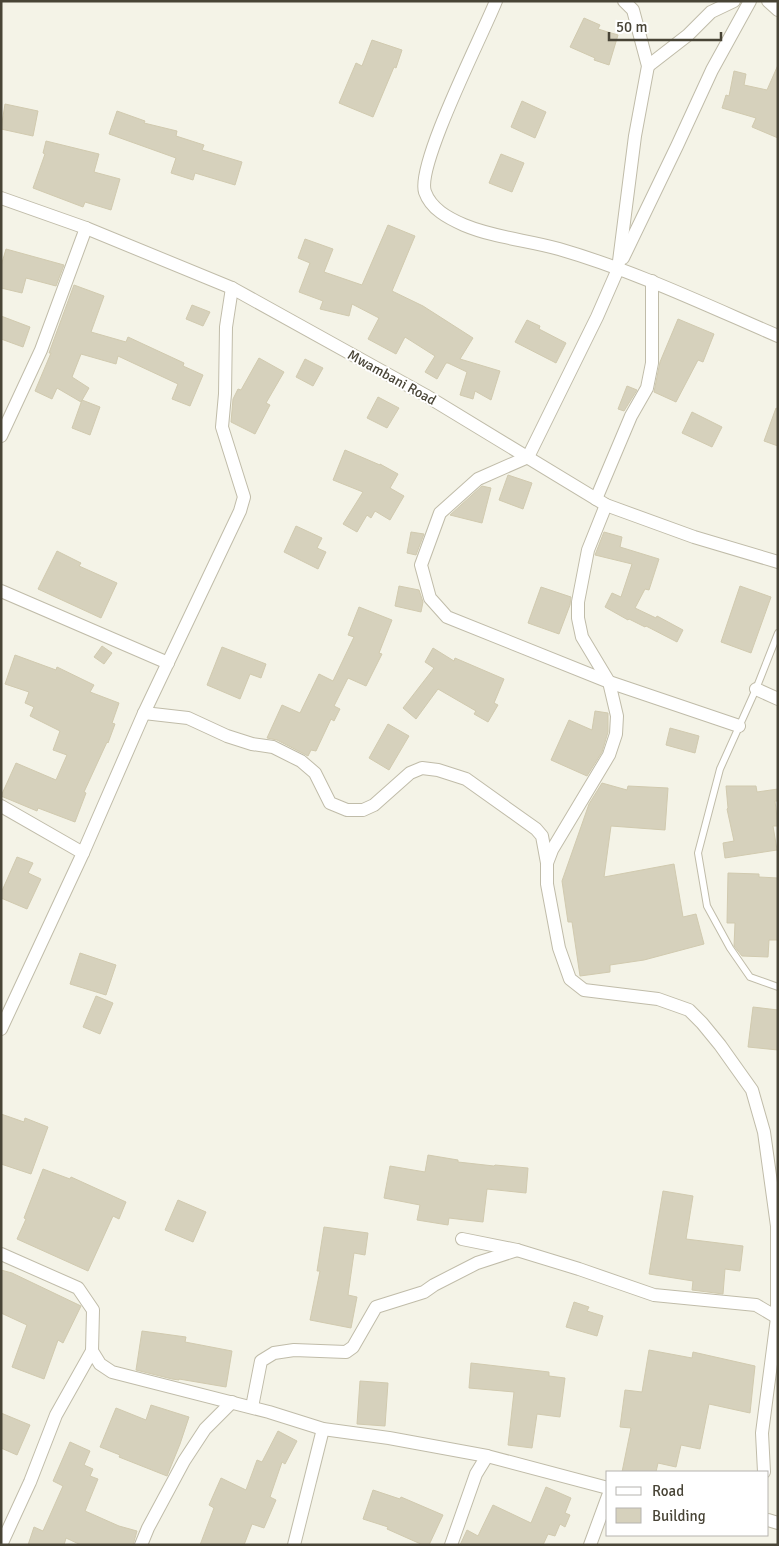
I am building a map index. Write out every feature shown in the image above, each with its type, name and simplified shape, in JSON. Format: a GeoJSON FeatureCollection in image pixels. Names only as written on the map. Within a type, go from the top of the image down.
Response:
{"type":"FeatureCollection","features":[{"type":"Feature","properties":{"kind":"street"},"geometry":{"type":"LineString","coordinates":[[618,269],[635,136],[648,66],[632,10],[624,1]]}},
{"type":"Feature","properties":{"kind":"street"},"geometry":{"type":"LineString","coordinates":[[648,66],[688,35],[711,12],[734,1]]}},
{"type":"Feature","properties":{"kind":"street"},"geometry":{"type":"LineString","coordinates":[[739,726],[609,682],[447,617],[430,598],[422,565],[440,513],[478,479],[528,457],[597,317],[712,70],[750,1]]}},
{"type":"Feature","properties":{"kind":"street"},"geometry":{"type":"LineString","coordinates":[[768,1],[778,10]]}},
{"type":"Feature","properties":{"kind":"street"},"geometry":{"type":"LineString","coordinates":[[492,4],[443,120],[424,174],[424,191],[434,208],[463,224],[495,236],[559,249],[652,281],[778,336]]}},
{"type":"Feature","properties":{"kind":"street","name":"Mwambani Road"},"geometry":{"type":"LineString","coordinates":[[1,198],[86,228],[232,288],[425,395],[601,502],[694,537],[778,562]]}},
{"type":"Feature","properties":{"kind":"street"},"geometry":{"type":"LineString","coordinates":[[1,436],[41,350],[86,228]]}},
{"type":"Feature","properties":{"kind":"street"},"geometry":{"type":"LineString","coordinates":[[547,863],[552,850],[608,755],[616,734],[617,716],[609,682],[582,637],[578,618],[578,602],[588,550],[601,502],[631,416],[647,388],[652,363],[652,281]]}},
{"type":"Feature","properties":{"kind":"street"},"geometry":{"type":"LineString","coordinates":[[1,1029],[83,853],[144,713],[240,511],[244,497],[222,427],[225,394],[226,327],[232,288]]}},
{"type":"Feature","properties":{"kind":"street"},"geometry":{"type":"LineString","coordinates":[[1,591],[168,663]]}},
{"type":"Feature","properties":{"kind":"street"},"geometry":{"type":"LineString","coordinates":[[756,689],[778,699]]}},
{"type":"Feature","properties":{"kind":"street"},"geometry":{"type":"LineString","coordinates":[[144,713],[188,718],[227,736],[273,748],[301,761],[315,773],[330,803],[347,810],[363,810],[374,806],[410,772],[422,768],[438,770],[466,779],[542,836],[547,863],[547,884],[559,948],[570,979],[584,990],[658,999],[689,1010],[720,1044],[752,1090],[764,1132],[777,1226],[778,1318],[762,1433],[764,1471]]}},
{"type":"Feature","properties":{"kind":"street"},"geometry":{"type":"LineString","coordinates":[[1,806],[83,853]]}},
{"type":"Feature","properties":{"kind":"street"},"geometry":{"type":"LineString","coordinates":[[462,1239],[517,1250],[654,1295],[756,1305],[778,1318]]}},
{"type":"Feature","properties":{"kind":"street"},"geometry":{"type":"LineString","coordinates":[[252,1407],[261,1361],[274,1353],[294,1350],[346,1352],[353,1347],[376,1307],[424,1292],[434,1285],[477,1264],[517,1250]]}},
{"type":"Feature","properties":{"kind":"street"},"geometry":{"type":"LineString","coordinates":[[1,1254],[78,1288],[93,1310],[92,1351],[56,1415],[30,1482],[1,1545]]}},
{"type":"Feature","properties":{"kind":"street"},"geometry":{"type":"LineString","coordinates":[[92,1351],[100,1364],[112,1372],[252,1407],[323,1429],[389,1438],[487,1456],[606,1487]]}},
{"type":"Feature","properties":{"kind":"street"},"geometry":{"type":"LineString","coordinates":[[141,1545],[148,1528],[184,1461],[204,1429],[232,1402]]}},
{"type":"Feature","properties":{"kind":"street"},"geometry":{"type":"LineString","coordinates":[[294,1545],[323,1429]]}},
{"type":"Feature","properties":{"kind":"street"},"geometry":{"type":"LineString","coordinates":[[451,1545],[476,1474],[487,1456]]}},
{"type":"Feature","properties":{"kind":"street"},"geometry":{"type":"LineString","coordinates":[[590,1545],[606,1501]]}},
{"type":"Feature","properties":{"kind":"lane"},"geometry":{"type":"LineString","coordinates":[[778,633],[756,689],[720,769],[698,854],[706,906],[730,948],[750,977],[778,987]]}},
{"type":"Feature","properties":{"kind":"building"},"geometry":{"type":"Polygon","coordinates":[[[584,18],[600,25],[598,29],[618,35],[609,65],[594,60],[595,58],[570,47],[584,18]]]}},
{"type":"Feature","properties":{"kind":"building"},"geometry":{"type":"Polygon","coordinates":[[[372,40],[402,50],[396,68],[394,67],[373,117],[339,103],[356,63],[362,66],[372,40]]]}},
{"type":"Feature","properties":{"kind":"building"},"geometry":{"type":"Polygon","coordinates":[[[778,65],[778,138],[752,127],[756,118],[722,108],[726,95],[729,96],[734,71],[746,74],[744,85],[767,90],[778,65]]]}},
{"type":"Feature","properties":{"kind":"building"},"geometry":{"type":"Polygon","coordinates":[[[522,101],[546,112],[535,138],[511,127],[522,101]]]}},
{"type":"Feature","properties":{"kind":"building"},"geometry":{"type":"Polygon","coordinates":[[[5,104],[38,111],[33,136],[1,129],[5,104]]]}},
{"type":"Feature","properties":{"kind":"building"},"geometry":{"type":"Polygon","coordinates":[[[117,111],[145,121],[144,123],[177,131],[176,136],[204,145],[202,150],[242,162],[235,185],[195,173],[193,180],[171,173],[176,158],[109,134],[117,111]]]}},
{"type":"Feature","properties":{"kind":"building"},"geometry":{"type":"Polygon","coordinates":[[[46,141],[99,154],[94,172],[120,179],[111,210],[85,202],[83,207],[33,188],[45,154],[43,153],[46,141]]]}},
{"type":"Feature","properties":{"kind":"building"},"geometry":{"type":"Polygon","coordinates":[[[501,154],[524,163],[512,192],[489,183],[501,154]]]}},
{"type":"Feature","properties":{"kind":"building"},"geometry":{"type":"Polygon","coordinates":[[[388,225],[415,236],[392,291],[423,306],[473,338],[460,359],[500,371],[491,400],[475,391],[473,399],[460,395],[467,372],[448,363],[446,363],[437,379],[425,372],[435,356],[405,337],[396,354],[368,339],[379,318],[352,304],[349,316],[320,309],[323,301],[299,292],[310,263],[298,258],[305,239],[333,249],[324,272],[362,285],[388,225]]]}},
{"type":"Feature","properties":{"kind":"building"},"geometry":{"type":"Polygon","coordinates":[[[6,249],[64,265],[56,286],[26,278],[22,293],[1,288],[1,266],[6,249]]]}},
{"type":"Feature","properties":{"kind":"building"},"geometry":{"type":"Polygon","coordinates":[[[74,285],[104,296],[91,332],[126,342],[128,337],[184,363],[183,366],[203,375],[190,406],[172,399],[178,384],[118,356],[116,364],[81,354],[72,377],[89,388],[81,402],[57,388],[52,399],[35,391],[51,353],[49,353],[74,285]]]}},
{"type":"Feature","properties":{"kind":"building"},"geometry":{"type":"Polygon","coordinates":[[[192,305],[210,312],[203,326],[186,319],[192,305]]]}},
{"type":"Feature","properties":{"kind":"building"},"geometry":{"type":"Polygon","coordinates":[[[1,316],[30,327],[23,347],[1,339],[1,316]]]}},
{"type":"Feature","properties":{"kind":"building"},"geometry":{"type":"Polygon","coordinates":[[[678,319],[714,334],[703,362],[698,360],[676,402],[654,392],[660,362],[678,319]]]}},
{"type":"Feature","properties":{"kind":"building"},"geometry":{"type":"Polygon","coordinates":[[[527,320],[540,326],[539,329],[566,343],[556,363],[515,342],[527,320]]]}},
{"type":"Feature","properties":{"kind":"building"},"geometry":{"type":"Polygon","coordinates":[[[259,358],[284,372],[266,403],[270,405],[255,434],[231,422],[233,399],[238,389],[241,390],[259,358]]]}},
{"type":"Feature","properties":{"kind":"building"},"geometry":{"type":"Polygon","coordinates":[[[305,359],[323,368],[313,386],[296,377],[305,359]]]}},
{"type":"Feature","properties":{"kind":"building"},"geometry":{"type":"Polygon","coordinates":[[[627,386],[637,390],[624,411],[618,409],[627,386]]]}},
{"type":"Feature","properties":{"kind":"building"},"geometry":{"type":"Polygon","coordinates":[[[378,397],[399,408],[387,428],[367,418],[378,397]]]}},
{"type":"Feature","properties":{"kind":"building"},"geometry":{"type":"Polygon","coordinates":[[[82,400],[100,407],[90,435],[72,428],[82,400]]]}},
{"type":"Feature","properties":{"kind":"building"},"geometry":{"type":"Polygon","coordinates":[[[776,408],[778,409],[778,446],[764,441],[776,408]]]}},
{"type":"Feature","properties":{"kind":"building"},"geometry":{"type":"Polygon","coordinates":[[[692,412],[722,427],[712,447],[682,433],[692,412]]]}},
{"type":"Feature","properties":{"kind":"building"},"geometry":{"type":"Polygon","coordinates":[[[345,450],[380,464],[398,474],[390,488],[404,496],[390,520],[375,511],[371,518],[367,515],[357,532],[343,524],[363,492],[333,480],[345,450]]]}},
{"type":"Feature","properties":{"kind":"building"},"geometry":{"type":"Polygon","coordinates":[[[508,475],[532,483],[523,509],[499,500],[508,475]]]}},
{"type":"Feature","properties":{"kind":"building"},"geometry":{"type":"Polygon","coordinates":[[[482,486],[491,488],[482,523],[450,515],[482,486]]]}},
{"type":"Feature","properties":{"kind":"building"},"geometry":{"type":"Polygon","coordinates":[[[296,526],[322,538],[317,548],[326,552],[318,569],[284,552],[296,526]]]}},
{"type":"Feature","properties":{"kind":"building"},"geometry":{"type":"Polygon","coordinates":[[[411,532],[424,534],[416,555],[407,553],[411,532]]]}},
{"type":"Feature","properties":{"kind":"building"},"geometry":{"type":"Polygon","coordinates":[[[604,532],[622,537],[620,547],[659,559],[649,590],[645,589],[635,608],[656,618],[657,616],[683,630],[677,642],[646,626],[628,620],[605,607],[612,593],[621,597],[632,564],[595,555],[604,532]]]}},
{"type":"Feature","properties":{"kind":"building"},"geometry":{"type":"Polygon","coordinates":[[[57,551],[81,563],[79,566],[117,583],[101,618],[38,589],[57,551]]]}},
{"type":"Feature","properties":{"kind":"building"},"geometry":{"type":"Polygon","coordinates":[[[399,586],[419,590],[423,602],[421,612],[395,606],[399,586]]]}},
{"type":"Feature","properties":{"kind":"building"},"geometry":{"type":"Polygon","coordinates":[[[740,586],[771,597],[751,653],[721,642],[740,586]]]}},
{"type":"Feature","properties":{"kind":"building"},"geometry":{"type":"Polygon","coordinates":[[[541,587],[571,597],[570,605],[559,634],[528,623],[541,587]]]}},
{"type":"Feature","properties":{"kind":"building"},"geometry":{"type":"Polygon","coordinates":[[[359,607],[392,620],[379,653],[382,654],[366,686],[348,678],[334,706],[340,709],[334,721],[331,719],[316,751],[311,750],[308,756],[277,740],[267,738],[282,705],[300,713],[319,674],[333,681],[354,637],[348,635],[359,607]]]}},
{"type":"Feature","properties":{"kind":"building"},"geometry":{"type":"Polygon","coordinates":[[[102,646],[112,653],[104,664],[94,657],[102,646]]]}},
{"type":"Feature","properties":{"kind":"building"},"geometry":{"type":"Polygon","coordinates":[[[222,647],[266,664],[261,678],[250,674],[240,699],[207,685],[222,647]]]}},
{"type":"Feature","properties":{"kind":"building"},"geometry":{"type":"Polygon","coordinates":[[[433,648],[454,661],[455,658],[504,679],[494,703],[498,705],[488,722],[474,714],[476,711],[438,689],[416,719],[403,708],[434,668],[425,662],[433,648]]]}},
{"type":"Feature","properties":{"kind":"building"},"geometry":{"type":"Polygon","coordinates":[[[15,655],[56,670],[57,667],[94,685],[90,692],[119,703],[112,723],[115,724],[108,743],[84,792],[86,793],[75,822],[38,808],[37,811],[1,796],[16,763],[56,780],[67,755],[53,750],[60,731],[30,716],[34,707],[25,703],[29,692],[5,684],[15,655]]]}},
{"type":"Feature","properties":{"kind":"building"},"geometry":{"type":"Polygon","coordinates":[[[595,711],[608,713],[608,732],[602,752],[587,776],[551,760],[569,720],[592,730],[595,711]]]}},
{"type":"Feature","properties":{"kind":"building"},"geometry":{"type":"Polygon","coordinates":[[[388,724],[409,736],[389,770],[369,758],[388,724]]]}},
{"type":"Feature","properties":{"kind":"building"},"geometry":{"type":"Polygon","coordinates":[[[670,728],[699,736],[695,753],[666,745],[670,728]]]}},
{"type":"Feature","properties":{"kind":"building"},"geometry":{"type":"Polygon","coordinates":[[[602,783],[627,790],[628,786],[668,788],[665,830],[611,826],[604,877],[674,864],[683,917],[696,914],[704,944],[644,960],[610,965],[610,972],[580,976],[572,922],[568,922],[562,881],[589,804],[602,783]]]}},
{"type":"Feature","properties":{"kind":"building"},"geometry":{"type":"Polygon","coordinates":[[[726,786],[756,786],[757,792],[778,789],[778,801],[775,801],[778,826],[773,826],[777,850],[725,858],[723,843],[734,841],[727,809],[726,786]]]}},
{"type":"Feature","properties":{"kind":"building"},"geometry":{"type":"Polygon","coordinates":[[[17,857],[33,863],[28,873],[41,879],[27,909],[1,898],[1,893],[17,857]]]}},
{"type":"Feature","properties":{"kind":"building"},"geometry":{"type":"Polygon","coordinates":[[[728,873],[759,874],[759,877],[778,878],[778,940],[769,940],[768,957],[742,956],[734,946],[735,923],[727,923],[728,873]]]}},
{"type":"Feature","properties":{"kind":"building"},"geometry":{"type":"Polygon","coordinates":[[[80,953],[116,965],[106,995],[70,984],[80,953]]]}},
{"type":"Feature","properties":{"kind":"building"},"geometry":{"type":"Polygon","coordinates":[[[96,996],[113,1003],[100,1034],[83,1027],[96,996]]]}},
{"type":"Feature","properties":{"kind":"building"},"geometry":{"type":"Polygon","coordinates":[[[753,1007],[778,1010],[778,1050],[748,1047],[753,1007]]]}},
{"type":"Feature","properties":{"kind":"building"},"geometry":{"type":"Polygon","coordinates":[[[1,1114],[24,1122],[25,1118],[48,1127],[31,1174],[1,1164],[1,1114]]]}},
{"type":"Feature","properties":{"kind":"building"},"geometry":{"type":"Polygon","coordinates":[[[428,1155],[458,1160],[458,1162],[528,1168],[526,1193],[487,1189],[483,1222],[449,1218],[448,1225],[417,1220],[420,1205],[384,1198],[390,1166],[425,1172],[428,1155]]]}},
{"type":"Feature","properties":{"kind":"building"},"geometry":{"type":"Polygon","coordinates":[[[43,1169],[70,1179],[71,1177],[126,1202],[119,1219],[113,1216],[88,1271],[17,1239],[43,1169]]]}},
{"type":"Feature","properties":{"kind":"building"},"geometry":{"type":"Polygon","coordinates":[[[663,1191],[693,1196],[686,1239],[743,1246],[740,1271],[725,1269],[723,1294],[692,1290],[693,1281],[649,1274],[663,1191]]]}},
{"type":"Feature","properties":{"kind":"building"},"geometry":{"type":"Polygon","coordinates":[[[178,1200],[206,1212],[193,1242],[165,1230],[178,1200]]]}},
{"type":"Feature","properties":{"kind":"building"},"geometry":{"type":"Polygon","coordinates":[[[324,1227],[368,1233],[365,1255],[354,1253],[348,1295],[357,1297],[351,1328],[310,1320],[320,1271],[317,1271],[324,1227]]]}},
{"type":"Feature","properties":{"kind":"building"},"geometry":{"type":"Polygon","coordinates":[[[1,1270],[12,1273],[81,1306],[63,1343],[58,1340],[44,1379],[12,1367],[27,1325],[1,1313],[1,1270]]]}},
{"type":"Feature","properties":{"kind":"building"},"geometry":{"type":"Polygon","coordinates":[[[574,1302],[589,1307],[587,1311],[603,1316],[597,1336],[566,1327],[574,1302]]]}},
{"type":"Feature","properties":{"kind":"building"},"geometry":{"type":"Polygon","coordinates":[[[142,1331],[186,1337],[185,1342],[232,1351],[226,1387],[172,1379],[136,1370],[142,1331]]]}},
{"type":"Feature","properties":{"kind":"building"},"geometry":{"type":"Polygon","coordinates":[[[649,1350],[692,1358],[693,1352],[755,1366],[750,1413],[709,1404],[700,1449],[681,1445],[676,1467],[658,1463],[656,1471],[622,1471],[631,1428],[620,1427],[625,1390],[642,1392],[649,1350]]]}},
{"type":"Feature","properties":{"kind":"building"},"geometry":{"type":"Polygon","coordinates":[[[471,1363],[549,1372],[549,1376],[565,1378],[560,1417],[537,1414],[532,1448],[508,1445],[514,1392],[469,1388],[471,1363]]]}},
{"type":"Feature","properties":{"kind":"building"},"geometry":{"type":"Polygon","coordinates":[[[360,1381],[388,1383],[385,1426],[357,1424],[360,1381]]]}},
{"type":"Feature","properties":{"kind":"building"},"geometry":{"type":"Polygon","coordinates":[[[151,1405],[189,1417],[167,1476],[119,1457],[120,1455],[100,1447],[116,1408],[146,1420],[151,1405]]]}},
{"type":"Feature","properties":{"kind":"building"},"geometry":{"type":"Polygon","coordinates":[[[1,1413],[30,1425],[17,1455],[1,1448],[1,1413]]]}},
{"type":"Feature","properties":{"kind":"building"},"geometry":{"type":"Polygon","coordinates":[[[278,1431],[297,1441],[285,1464],[282,1462],[270,1497],[276,1500],[264,1528],[252,1524],[244,1545],[200,1545],[214,1508],[209,1505],[221,1478],[246,1490],[257,1460],[262,1462],[278,1431]]]}},
{"type":"Feature","properties":{"kind":"building"},"geometry":{"type":"Polygon","coordinates":[[[70,1442],[90,1451],[84,1465],[93,1469],[90,1476],[98,1479],[85,1511],[119,1526],[137,1531],[133,1545],[81,1545],[66,1538],[64,1545],[28,1545],[34,1527],[43,1531],[63,1486],[53,1481],[70,1442]]]}},
{"type":"Feature","properties":{"kind":"building"},"geometry":{"type":"Polygon","coordinates":[[[546,1487],[571,1498],[565,1513],[570,1515],[565,1527],[560,1524],[555,1536],[548,1534],[543,1545],[460,1545],[467,1530],[478,1536],[493,1505],[531,1523],[546,1487]]]}},
{"type":"Feature","properties":{"kind":"building"},"geometry":{"type":"Polygon","coordinates":[[[373,1490],[400,1499],[401,1497],[443,1515],[429,1545],[423,1545],[387,1529],[388,1527],[363,1519],[373,1490]]]}}]}
